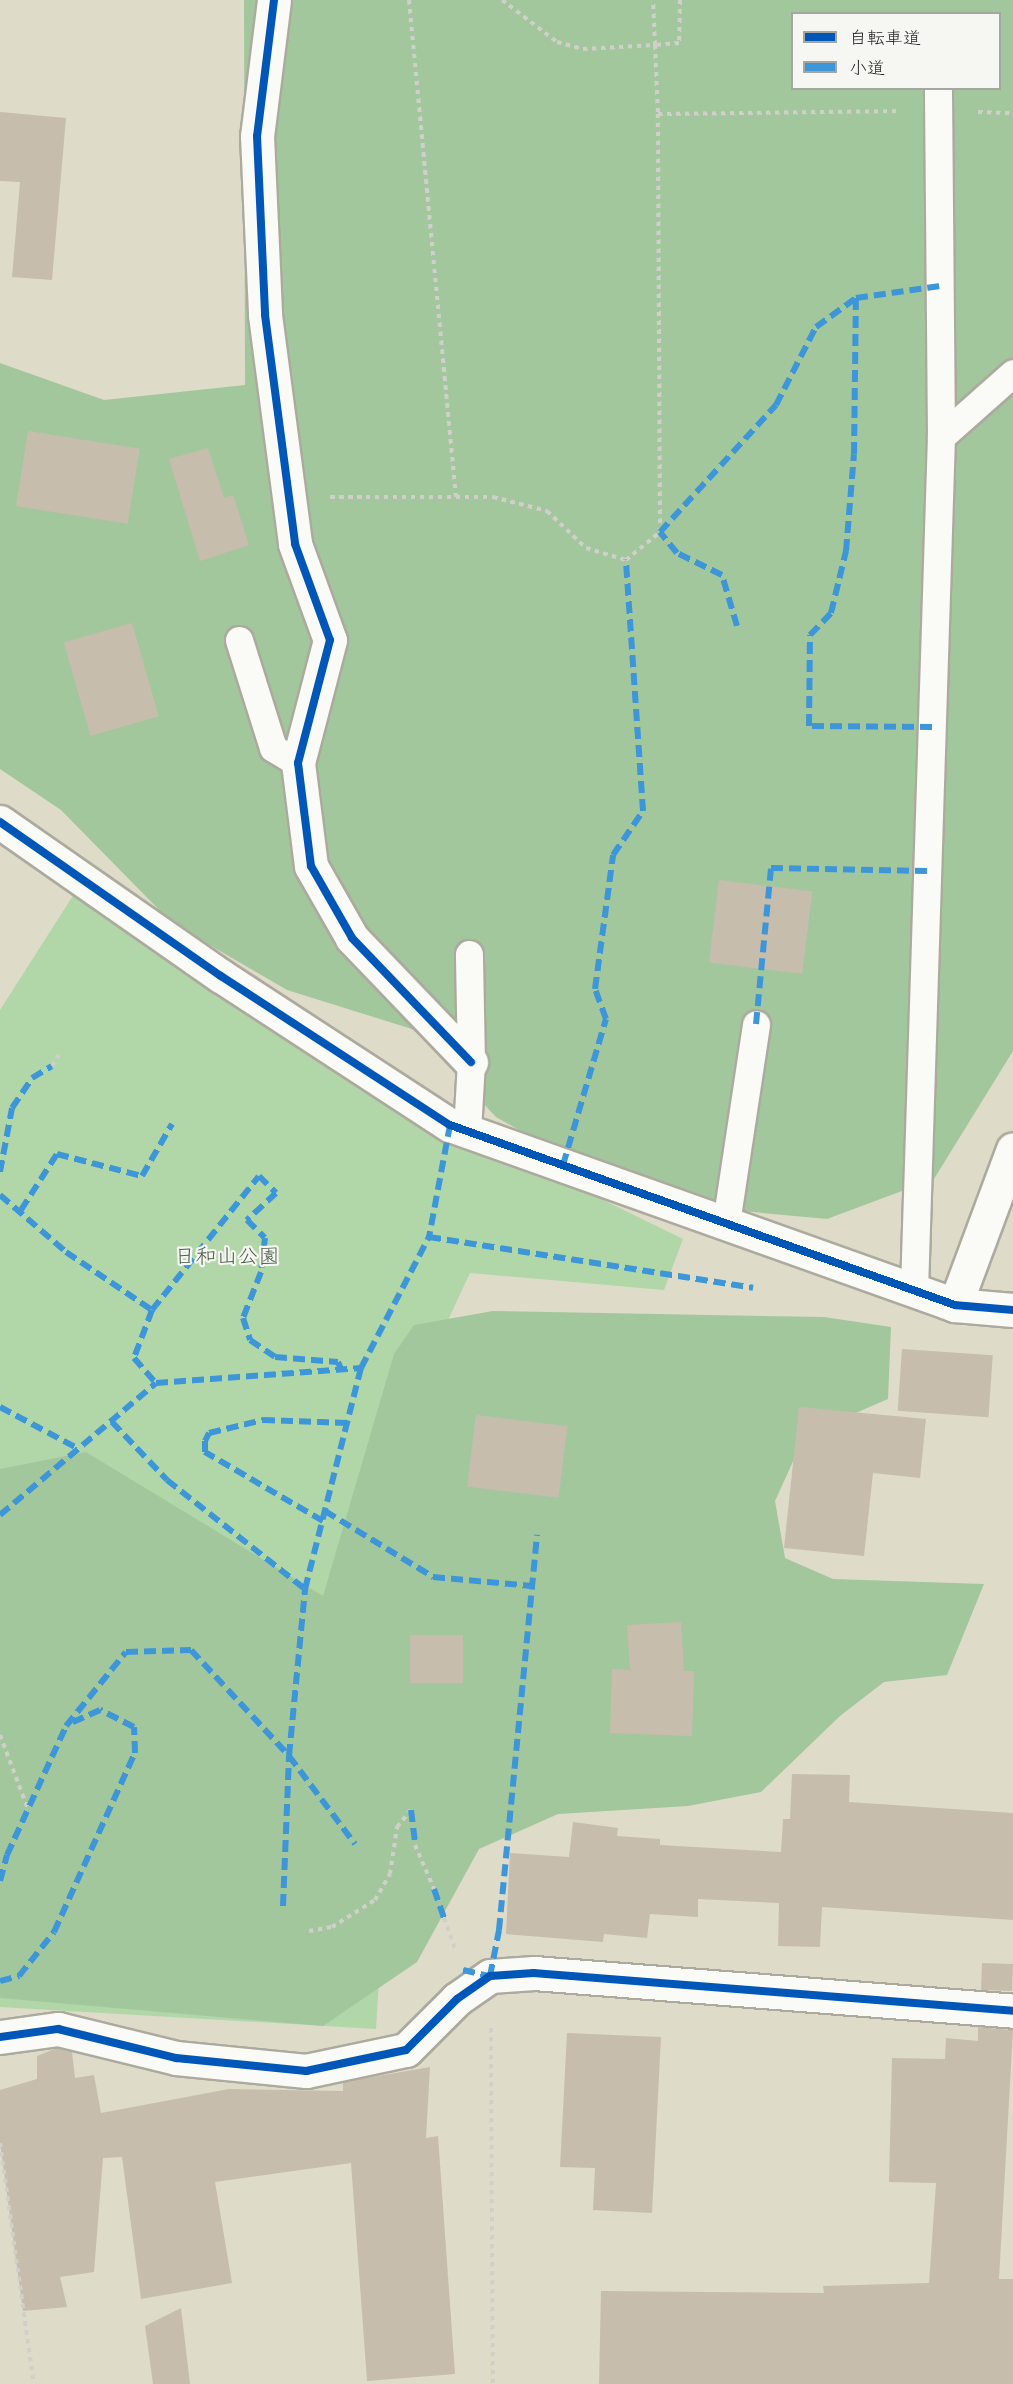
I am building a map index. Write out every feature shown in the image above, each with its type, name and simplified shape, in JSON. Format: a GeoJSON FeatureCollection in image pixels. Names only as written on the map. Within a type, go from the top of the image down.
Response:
{"type":"FeatureCollection","features":[{"type":"Feature","properties":{"kind":"street"},"geometry":{"type":"LineString","coordinates":[[274,0],[257,136],[265,315],[287,497],[295,544],[330,640],[298,763],[311,866],[352,938],[471,1062]]}},
{"type":"Feature","properties":{"kind":"street"},"geometry":{"type":"LineString","coordinates":[[0,822],[220,976],[450,1125],[955,1305],[1013,1310]]}},
{"type":"Feature","properties":{"kind":"street"},"geometry":{"type":"LineString","coordinates":[[955,1305],[1013,1149]]}},
{"type":"Feature","properties":{"kind":"street"},"geometry":{"type":"LineString","coordinates":[[0,2037],[58,2029],[176,2058],[306,2072],[405,2050],[457,1999],[490,1976],[534,1973],[1013,2011]]}},
{"type":"Feature","properties":{"kind":"lane"},"geometry":{"type":"LineString","coordinates":[[914,1290],[941,437],[938,100]]}},
{"type":"Feature","properties":{"kind":"lane"},"geometry":{"type":"LineString","coordinates":[[941,437],[1013,373]]}},
{"type":"Feature","properties":{"kind":"lane"},"geometry":{"type":"LineString","coordinates":[[239,640],[273,748],[298,763]]}},
{"type":"Feature","properties":{"kind":"lane"},"geometry":{"type":"LineString","coordinates":[[466,1131],[471,1062],[468,954]]}},
{"type":"Feature","properties":{"kind":"lane"},"geometry":{"type":"LineString","coordinates":[[726,1223],[756,1024]]}},
{"type":"Feature","properties":{"kind":"path"},"geometry":{"type":"LineString","coordinates":[[409,0],[456,497]]}},
{"type":"Feature","properties":{"kind":"path"},"geometry":{"type":"LineString","coordinates":[[502,0],[557,42],[583,49],[679,43],[680,0]]}},
{"type":"Feature","properties":{"kind":"path"},"geometry":{"type":"LineString","coordinates":[[287,497],[493,497],[547,511],[586,548],[626,560],[660,532],[658,114],[653,0]]}},
{"type":"Feature","properties":{"kind":"path"},"geometry":{"type":"LineString","coordinates":[[658,114],[938,100],[1013,113]]}},
{"type":"Feature","properties":{"kind":"path"},"geometry":{"type":"LineString","coordinates":[[52,1066],[59,1055]]}},
{"type":"Feature","properties":{"kind":"path"},"geometry":{"type":"LineString","coordinates":[[0,1735],[28,1809]]}},
{"type":"Feature","properties":{"kind":"path"},"geometry":{"type":"LineString","coordinates":[[309,1930],[332,1927],[375,1900],[390,1874],[397,1827],[411,1810]]}},
{"type":"Feature","properties":{"kind":"path"},"geometry":{"type":"LineString","coordinates":[[415,1845],[434,1889]]}},
{"type":"Feature","properties":{"kind":"path"},"geometry":{"type":"LineString","coordinates":[[444,1918],[459,1960]]}},
{"type":"Feature","properties":{"kind":"path"},"geometry":{"type":"LineString","coordinates":[[490,1976],[493,2384]]}},
{"type":"Feature","properties":{"kind":"path"},"geometry":{"type":"LineString","coordinates":[[0,2143],[34,2384]]}},
{"type":"Feature","properties":{"kind":"green space"},"geometry":{"type":"Polygon","coordinates":[[[244,0],[1013,0],[1013,1051],[934,1179],[827,1219],[742,1211],[590,1170],[496,1117],[415,1030],[287,990],[172,923],[61,810],[0,769],[0,363],[104,400],[245,385],[244,0]]]}},
{"type":"Feature","properties":{"kind":"green space","name":"日和山公園"},"geometry":{"type":"Polygon","coordinates":[[[83,880],[450,1125],[683,1239],[664,1290],[470,1273],[358,1513],[388,1828],[376,2029],[0,2007],[0,1010],[83,880]]]}},
{"type":"Feature","properties":{"kind":"green space"},"geometry":{"type":"Polygon","coordinates":[[[493,1311],[824,1317],[891,1327],[888,1399],[805,1435],[775,1501],[785,1558],[833,1579],[984,1584],[947,1675],[884,1682],[840,1716],[761,1792],[688,1806],[558,1814],[479,1849],[417,1962],[323,2026],[0,1998],[0,1469],[86,1452],[323,1596],[394,1354],[414,1325],[493,1311]]]}},
{"type":"Feature","properties":{"kind":"building"},"geometry":{"type":"Polygon","coordinates":[[[0,112],[66,118],[52,280],[12,277],[20,182],[0,181],[0,112]]]}},
{"type":"Feature","properties":{"kind":"building"},"geometry":{"type":"Polygon","coordinates":[[[28,431],[140,449],[128,524],[16,506],[28,431]]]}},
{"type":"Feature","properties":{"kind":"building"},"geometry":{"type":"Polygon","coordinates":[[[208,448],[224,498],[233,495],[249,545],[200,561],[169,459],[208,448]]]}},
{"type":"Feature","properties":{"kind":"building"},"geometry":{"type":"Polygon","coordinates":[[[132,623],[159,716],[90,736],[64,643],[132,623]]]}},
{"type":"Feature","properties":{"kind":"building"},"geometry":{"type":"Polygon","coordinates":[[[719,880],[812,891],[802,974],[709,962],[719,880]]]}},
{"type":"Feature","properties":{"kind":"building"},"geometry":{"type":"Polygon","coordinates":[[[902,1349],[993,1355],[988,1417],[898,1411],[902,1349]]]}},
{"type":"Feature","properties":{"kind":"building"},"geometry":{"type":"Polygon","coordinates":[[[799,1407],[926,1419],[920,1478],[873,1473],[864,1556],[784,1548],[799,1407]]]}},
{"type":"Feature","properties":{"kind":"building"},"geometry":{"type":"Polygon","coordinates":[[[476,1415],[567,1426],[559,1498],[467,1486],[476,1415]]]}},
{"type":"Feature","properties":{"kind":"building"},"geometry":{"type":"Polygon","coordinates":[[[681,1622],[684,1671],[694,1671],[692,1736],[610,1733],[612,1669],[630,1670],[627,1625],[681,1622]]]}},
{"type":"Feature","properties":{"kind":"building"},"geometry":{"type":"Polygon","coordinates":[[[410,1635],[463,1635],[463,1683],[410,1683],[410,1635]]]}},
{"type":"Feature","properties":{"kind":"building"},"geometry":{"type":"Polygon","coordinates":[[[792,1774],[850,1775],[849,1802],[1013,1813],[1013,1920],[822,1907],[820,1947],[778,1946],[779,1903],[698,1899],[698,1917],[650,1914],[647,1938],[604,1934],[603,1942],[506,1934],[510,1853],[569,1857],[573,1822],[618,1828],[617,1836],[660,1839],[660,1845],[781,1852],[783,1819],[790,1819],[792,1774]]]}},
{"type":"Feature","properties":{"kind":"building"},"geometry":{"type":"Polygon","coordinates":[[[982,1963],[1013,1964],[1012,1991],[981,1990],[982,1963]]]}},
{"type":"Feature","properties":{"kind":"building"},"geometry":{"type":"Polygon","coordinates":[[[978,2027],[1013,2030],[999,2279],[1013,2279],[1013,2384],[599,2384],[601,2291],[824,2293],[823,2286],[929,2283],[936,2183],[889,2182],[892,2058],[945,2059],[946,2038],[978,2041],[978,2027]]]}},
{"type":"Feature","properties":{"kind":"building"},"geometry":{"type":"Polygon","coordinates":[[[567,2033],[661,2037],[652,2213],[593,2210],[595,2168],[560,2167],[567,2033]]]}},
{"type":"Feature","properties":{"kind":"building"},"geometry":{"type":"Polygon","coordinates":[[[57,2048],[72,2052],[75,2078],[94,2075],[101,2113],[229,2089],[343,2091],[343,2082],[430,2067],[426,2138],[438,2136],[455,2374],[367,2381],[351,2163],[215,2182],[232,2283],[141,2299],[122,2157],[103,2158],[94,2272],[60,2277],[67,2307],[23,2311],[0,2143],[0,2090],[37,2079],[37,2056],[57,2048]]]}},
{"type":"Feature","properties":{"kind":"building"},"geometry":{"type":"Polygon","coordinates":[[[181,2308],[190,2384],[153,2384],[145,2326],[181,2308]]]}},
{"type":"Feature","properties":{"kind":"marked path"},"geometry":{"type":"LineString","coordinates":[[932,727],[809,726],[810,635],[831,613],[846,551],[854,454],[856,298],[940,286]]}},
{"type":"Feature","properties":{"kind":"marked path"},"geometry":{"type":"LineString","coordinates":[[737,626],[722,575],[677,553],[660,532],[776,405],[816,327],[856,298]]}},
{"type":"Feature","properties":{"kind":"marked path"},"geometry":{"type":"LineString","coordinates":[[563,1165],[606,1019],[595,989],[613,855],[643,811],[626,560]]}},
{"type":"Feature","properties":{"kind":"marked path"},"geometry":{"type":"LineString","coordinates":[[756,1024],[771,868],[927,871]]}},
{"type":"Feature","properties":{"kind":"marked path"},"geometry":{"type":"LineString","coordinates":[[0,1172],[12,1108],[32,1078],[52,1066]]}},
{"type":"Feature","properties":{"kind":"marked path"},"geometry":{"type":"LineString","coordinates":[[21,1210],[57,1154],[142,1176],[172,1124]]}},
{"type":"Feature","properties":{"kind":"marked path"},"geometry":{"type":"LineString","coordinates":[[450,1125],[429,1237],[753,1288]]}},
{"type":"Feature","properties":{"kind":"marked path"},"geometry":{"type":"LineString","coordinates":[[152,1310],[259,1176],[276,1193],[247,1220],[265,1238],[261,1272],[243,1318],[250,1340],[275,1357],[338,1362],[341,1369]]}},
{"type":"Feature","properties":{"kind":"marked path"},"geometry":{"type":"LineString","coordinates":[[0,1195],[66,1252],[152,1310],[134,1358],[156,1383]]}},
{"type":"Feature","properties":{"kind":"marked path"},"geometry":{"type":"LineString","coordinates":[[283,1906],[289,1756],[305,1589],[361,1368],[429,1237]]}},
{"type":"Feature","properties":{"kind":"marked path"},"geometry":{"type":"LineString","coordinates":[[0,1515],[156,1383],[361,1368]]}},
{"type":"Feature","properties":{"kind":"marked path"},"geometry":{"type":"LineString","coordinates":[[0,1407],[77,1448]]}},
{"type":"Feature","properties":{"kind":"marked path"},"geometry":{"type":"LineString","coordinates":[[323,1521],[205,1452],[205,1441],[209,1433],[263,1420],[348,1423]]}},
{"type":"Feature","properties":{"kind":"marked path"},"geometry":{"type":"LineString","coordinates":[[112,1422],[167,1480],[305,1589]]}},
{"type":"Feature","properties":{"kind":"marked path"},"geometry":{"type":"LineString","coordinates":[[325,1511],[433,1577],[532,1586]]}},
{"type":"Feature","properties":{"kind":"marked path"},"geometry":{"type":"LineString","coordinates":[[463,1970],[490,1976],[499,1930],[537,1535]]}},
{"type":"Feature","properties":{"kind":"marked path"},"geometry":{"type":"LineString","coordinates":[[0,1881],[7,1855],[66,1726],[126,1652],[191,1650],[289,1756],[355,1844]]}},
{"type":"Feature","properties":{"kind":"marked path"},"geometry":{"type":"LineString","coordinates":[[0,1981],[19,1976],[54,1932],[135,1753],[134,1727],[100,1710],[68,1724]]}},
{"type":"Feature","properties":{"kind":"marked path"},"geometry":{"type":"LineString","coordinates":[[411,1810],[415,1845]]}},
{"type":"Feature","properties":{"kind":"marked path"},"geometry":{"type":"LineString","coordinates":[[434,1889],[444,1918]]}},
{"type":"Feature","properties":{"kind":"cycle path"},"geometry":{"type":"LineString","coordinates":[[274,0],[257,136],[265,315],[295,544],[330,640],[298,763],[311,866],[352,938],[471,1062]]}},
{"type":"Feature","properties":{"kind":"cycle path"},"geometry":{"type":"LineString","coordinates":[[0,822],[221,976],[450,1125],[955,1305],[1013,1310]]}},
{"type":"Feature","properties":{"kind":"cycle path"},"geometry":{"type":"LineString","coordinates":[[0,2037],[58,2029],[176,2058],[306,2071],[406,2050],[457,1999],[490,1976],[534,1973],[1013,2011]]}}]}
